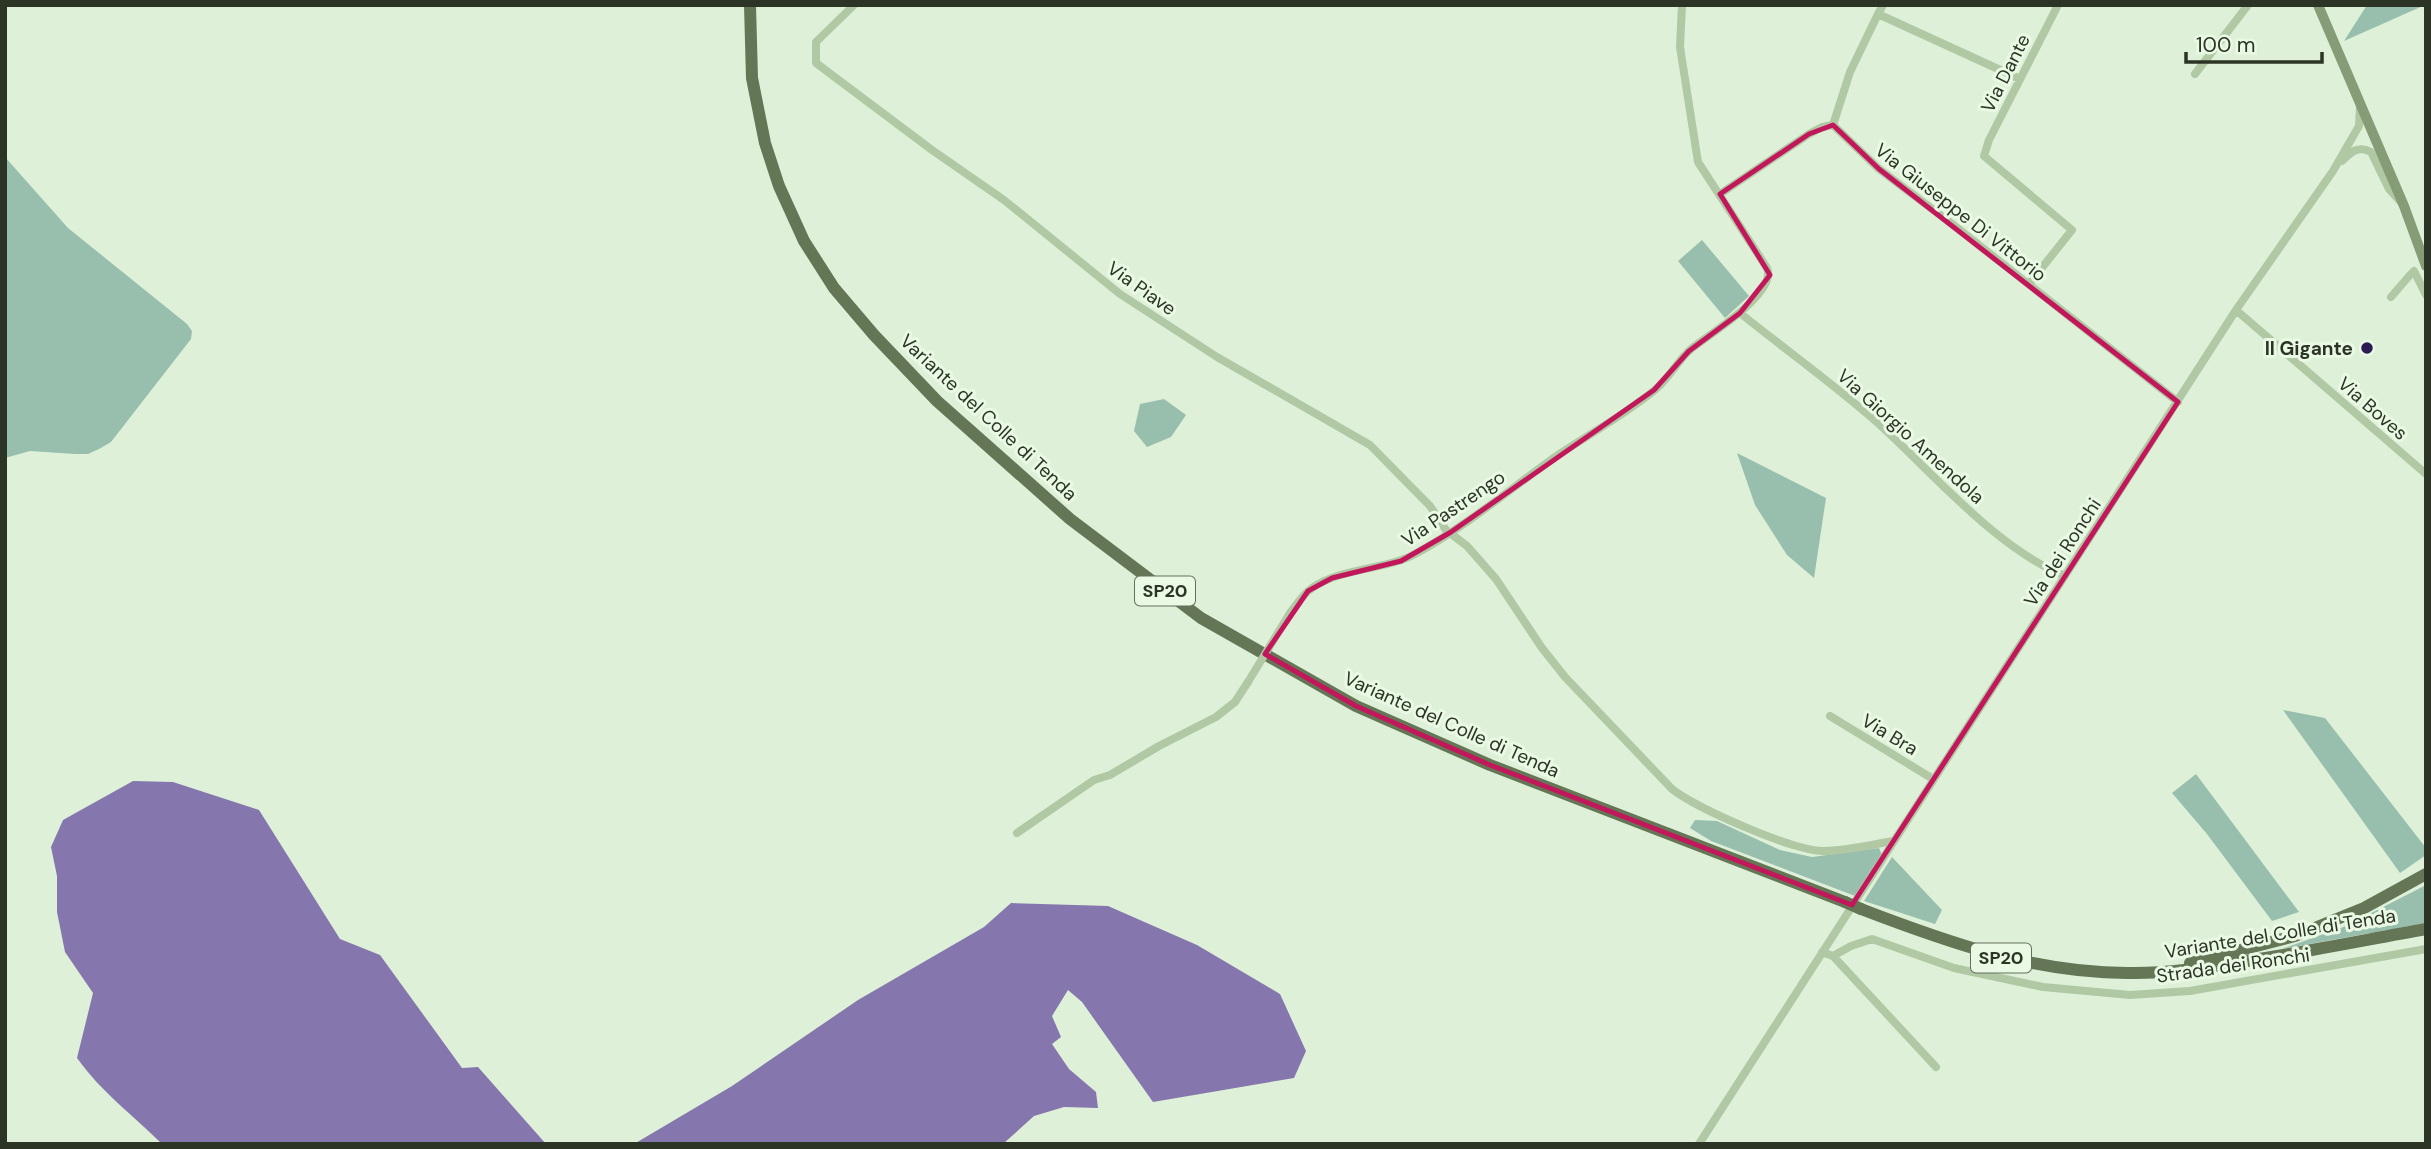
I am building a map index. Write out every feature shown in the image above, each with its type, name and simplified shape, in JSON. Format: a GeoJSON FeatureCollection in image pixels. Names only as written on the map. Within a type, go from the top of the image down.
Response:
{"type":"FeatureCollection","features":[{"type":"Feature","properties":{"kind":"main road","name":"Variante del Colle di Tenda"},"geometry":{"type":"LineString","coordinates":[[750,5],[752,78],[765,144],[779,186],[804,241],[834,288],[874,335],[937,401],[1070,519],[1201,618],[1356,706],[1490,765],[1932,936],[2005,959],[2073,969],[2126,974],[2149,973],[2208,968],[2426,929]]}},
{"type":"Feature","properties":{"kind":"main road","name":"SP20"},"geometry":{"type":"LineString","coordinates":[[2149,973],[2295,936],[2364,908],[2426,874]]}},
{"type":"Feature","properties":{"kind":"street","name":"Via Piave"},"geometry":{"type":"LineString","coordinates":[[854,5],[816,42],[816,63],[1004,200],[1120,294],[1217,357],[1370,445],[1417,492],[1446,530],[1467,546],[1496,579],[1564,677],[1672,789],[1686,800],[1802,848],[1824,851],[1893,841]]}},
{"type":"Feature","properties":{"kind":"street"},"geometry":{"type":"LineString","coordinates":[[1682,5],[1680,47],[1698,162],[1720,194],[1809,134],[1833,125],[1850,72],[1884,5]]}},
{"type":"Feature","properties":{"kind":"street","name":"Via Dante"},"geometry":{"type":"LineString","coordinates":[[2029,284],[2072,230],[1984,156],[1989,140],[2058,5]]}},
{"type":"Feature","properties":{"kind":"street"},"geometry":{"type":"LineString","coordinates":[[2194,74],[2248,5]]}},
{"type":"Feature","properties":{"kind":"street"},"geometry":{"type":"LineString","coordinates":[[2318,5],[2404,206],[2426,266]]}},
{"type":"Feature","properties":{"kind":"street"},"geometry":{"type":"LineString","coordinates":[[1878,14],[2020,79]]}},
{"type":"Feature","properties":{"kind":"street","name":"Via dei Ronchi"},"geometry":{"type":"LineString","coordinates":[[1822,952],[2236,310],[2333,171],[2359,126],[2360,104]]}},
{"type":"Feature","properties":{"kind":"street","name":"Via Giuseppe Di Vittorio"},"geometry":{"type":"LineString","coordinates":[[1833,125],[1871,163],[2178,402]]}},
{"type":"Feature","properties":{"kind":"street","name":"Via dei Ronchi"},"geometry":{"type":"LineString","coordinates":[[2333,171],[2350,153],[2361,148],[2366,149],[2375,157],[2389,189],[2404,206]]}},
{"type":"Feature","properties":{"kind":"street","name":"Via Pastrengo"},"geometry":{"type":"LineString","coordinates":[[1017,833],[1094,780],[1110,775],[1216,717],[1235,702],[1290,613],[1308,591],[1332,578],[1401,561],[1451,532],[1638,402],[1667,379],[1689,351],[1740,313],[1764,285],[1769,272],[1720,194]]}},
{"type":"Feature","properties":{"kind":"street"},"geometry":{"type":"LineString","coordinates":[[2391,297],[2414,271],[2426,295]]}},
{"type":"Feature","properties":{"kind":"street","name":"Via Boves"},"geometry":{"type":"LineString","coordinates":[[2236,310],[2426,474]]}},
{"type":"Feature","properties":{"kind":"street","name":"Via Giorgio Amendola"},"geometry":{"type":"LineString","coordinates":[[1740,313],[1877,422],[2007,542],[2041,566],[2065,576]]}},
{"type":"Feature","properties":{"kind":"street","name":"Via Bra"},"geometry":{"type":"LineString","coordinates":[[1830,716],[1933,779]]}},
{"type":"Feature","properties":{"kind":"street","name":"Strada dei Ronchi"},"geometry":{"type":"LineString","coordinates":[[1833,956],[1872,939],[1967,970],[2043,987],[2130,995],[2190,991],[2426,949]]}},
{"type":"Feature","properties":{"kind":"street"},"geometry":{"type":"LineString","coordinates":[[1699,1144],[1822,952],[1833,956],[1936,1067]]}},
{"type":"Feature","properties":{"kind":"highlighted area"},"geometry":{"type":"Polygon","coordinates":[[[1833,125],[1879,169],[2178,402],[1852,905],[1490,765],[1356,706],[1265,654],[1308,591],[1332,578],[1401,561],[1451,532],[1654,390],[1689,351],[1740,313],[1770,275],[1720,194],[1809,134],[1833,125]]]}},
{"type":"Feature","properties":{"kind":"green space"},"geometry":{"type":"Polygon","coordinates":[[[2367,5],[2425,5],[2344,41],[2367,5]]]}},
{"type":"Feature","properties":{"kind":"green space"},"geometry":{"type":"Polygon","coordinates":[[[5,157],[68,228],[187,324],[192,331],[191,339],[111,442],[88,454],[30,451],[5,458],[5,157]]]}},
{"type":"Feature","properties":{"kind":"green space"},"geometry":{"type":"Polygon","coordinates":[[[1702,240],[1749,296],[1725,318],[1678,261],[1702,240]]]}},
{"type":"Feature","properties":{"kind":"green space"},"geometry":{"type":"Polygon","coordinates":[[[1164,399],[1186,415],[1171,437],[1147,447],[1134,431],[1140,404],[1164,399]]]}},
{"type":"Feature","properties":{"kind":"green space"},"geometry":{"type":"Polygon","coordinates":[[[1737,453],[1826,498],[1814,578],[1787,555],[1755,505],[1737,453]]]}},
{"type":"Feature","properties":{"kind":"green space"},"geometry":{"type":"Polygon","coordinates":[[[2283,710],[2325,718],[2426,848],[2426,855],[2400,873],[2283,710]]]}},
{"type":"Feature","properties":{"kind":"green space"},"geometry":{"type":"Polygon","coordinates":[[[2196,774],[2299,912],[2272,921],[2207,834],[2172,793],[2196,774]]]}},
{"type":"Feature","properties":{"kind":"green space"},"geometry":{"type":"Polygon","coordinates":[[[1695,820],[1717,821],[1780,850],[1812,857],[1879,848],[1882,855],[1855,896],[1711,841],[1690,828],[1695,820]]]}},
{"type":"Feature","properties":{"kind":"green space"},"geometry":{"type":"Polygon","coordinates":[[[1892,857],[1942,910],[1935,924],[1864,901],[1892,857]]]}},
{"type":"Feature","properties":{"kind":"green space"},"geometry":{"type":"Polygon","coordinates":[[[2426,885],[2426,923],[2282,949],[2346,926],[2426,885]]]}},
{"type":"Feature","properties":{"kind":"shaded area"},"geometry":{"type":"Polygon","coordinates":[[[133,781],[173,782],[259,810],[340,939],[380,955],[462,1068],[478,1067],[546,1144],[162,1144],[107,1093],[77,1058],[93,993],[65,952],[57,912],[57,876],[51,847],[63,820],[133,781]]]}},
{"type":"Feature","properties":{"kind":"shaded area"},"geometry":{"type":"Polygon","coordinates":[[[1011,903],[1108,906],[1197,945],[1280,994],[1306,1051],[1294,1078],[1153,1102],[1082,1002],[1068,990],[1052,1016],[1061,1037],[1052,1044],[1069,1069],[1096,1092],[1098,1108],[1064,1107],[1034,1116],[1003,1144],[634,1144],[732,1086],[858,1000],[984,927],[1011,903]]]}},
{"type":"Feature","properties":{"kind":"place","name":"Il Gigante"},"geometry":{"type":"Point","coordinates":[2367,348]}}]}
